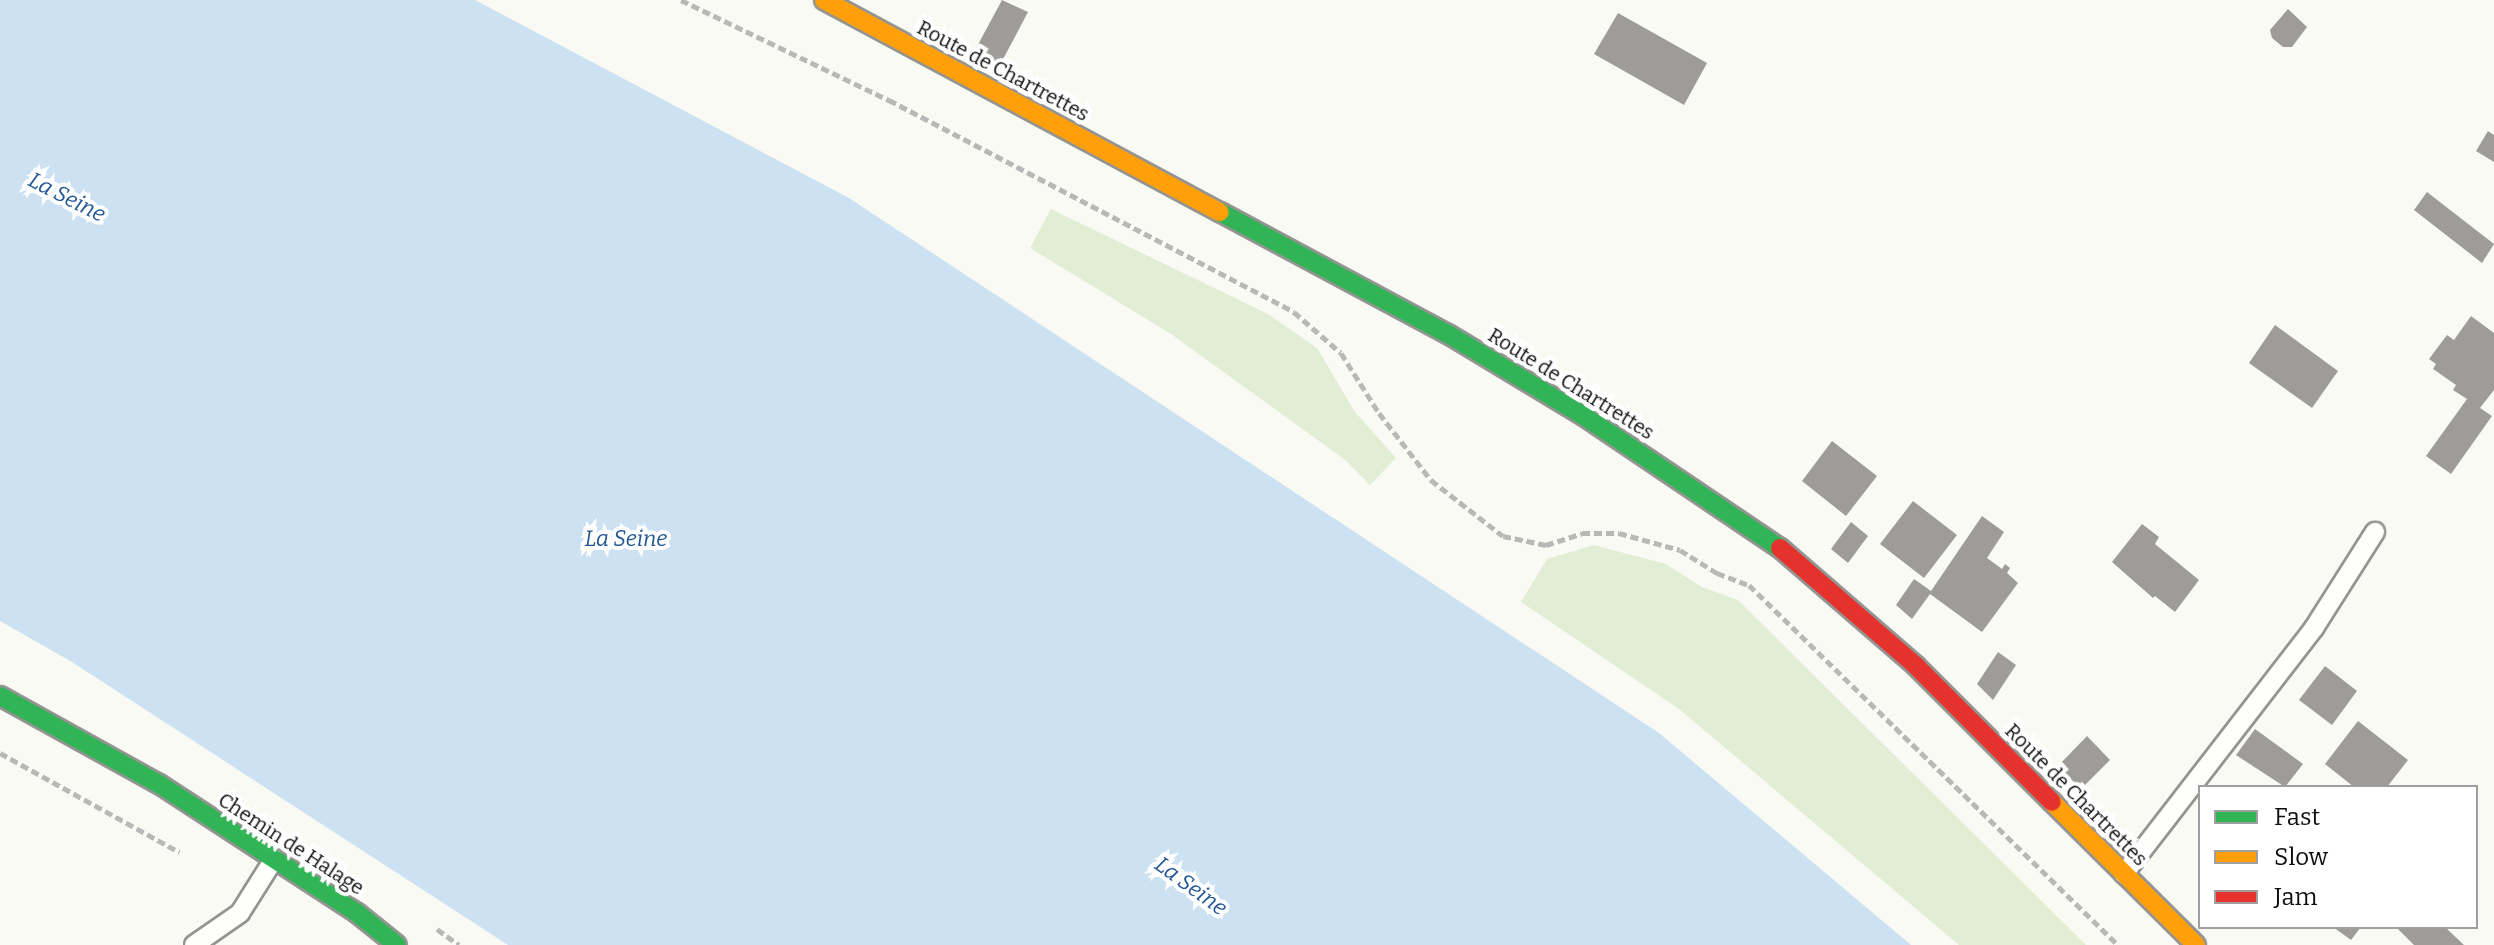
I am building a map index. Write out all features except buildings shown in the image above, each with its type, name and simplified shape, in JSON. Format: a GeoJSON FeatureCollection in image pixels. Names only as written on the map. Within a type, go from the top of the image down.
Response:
{"type":"FeatureCollection","features":[{"type":"Feature","properties":{"kind":"main road","name":"Route de Chartrettes"},"geometry":{"type":"LineString","coordinates":[[824,0],[1448,334],[1584,416],[1718,504],[1784,551],[1916,666],[2196,945]]}},
{"type":"Feature","properties":{"kind":"main road","name":"Chemin de Halage"},"geometry":{"type":"LineString","coordinates":[[0,696],[159,784],[357,913],[397,945]]}},
{"type":"Feature","properties":{"kind":"lane"},"geometry":{"type":"LineString","coordinates":[[2124,874],[2314,628],[2375,532]]}},
{"type":"Feature","properties":{"kind":"lane"},"geometry":{"type":"LineString","coordinates":[[194,945],[240,913],[274,859]]}},
{"type":"Feature","properties":{"kind":"path"},"geometry":{"type":"LineString","coordinates":[[681,0],[889,100],[1294,312],[1341,353],[1379,413],[1431,480],[1503,536],[1546,545],[1582,533],[1619,533],[1680,550],[1717,573],[1749,585],[2118,945]]}},
{"type":"Feature","properties":{"kind":"green space"},"geometry":{"type":"Polygon","coordinates":[[[1051,209],[1268,314],[1317,348],[1355,412],[1396,458],[1370,485],[1344,459],[1171,334],[1030,248],[1051,209]]]}},
{"type":"Feature","properties":{"kind":"green space"},"geometry":{"type":"Polygon","coordinates":[[[1594,545],[1666,564],[1702,587],[1738,600],[2086,945],[1959,945],[1679,709],[1521,602],[1547,559],[1594,545]]]}},
{"type":"Feature","properties":{"kind":"water","name":"La Seine"},"geometry":{"type":"Polygon","coordinates":[[[0,0],[475,0],[849,198],[1659,733],[1911,945],[508,945],[72,662],[0,621],[0,0]]]}},
{"type":"Feature","properties":{"kind":"traffic: fast"},"geometry":{"type":"LineString","coordinates":[[1220,212],[1448,334],[1584,416],[1780,548]]}},
{"type":"Feature","properties":{"kind":"traffic: fast"},"geometry":{"type":"LineString","coordinates":[[0,696],[159,784],[357,913],[397,945]]}},
{"type":"Feature","properties":{"kind":"traffic: slow"},"geometry":{"type":"LineString","coordinates":[[824,0],[1220,212]]}},
{"type":"Feature","properties":{"kind":"traffic: slow"},"geometry":{"type":"LineString","coordinates":[[2052,802],[2196,945]]}},
{"type":"Feature","properties":{"kind":"traffic: jam"},"geometry":{"type":"LineString","coordinates":[[1780,548],[1916,666],[2052,802]]}}]}
